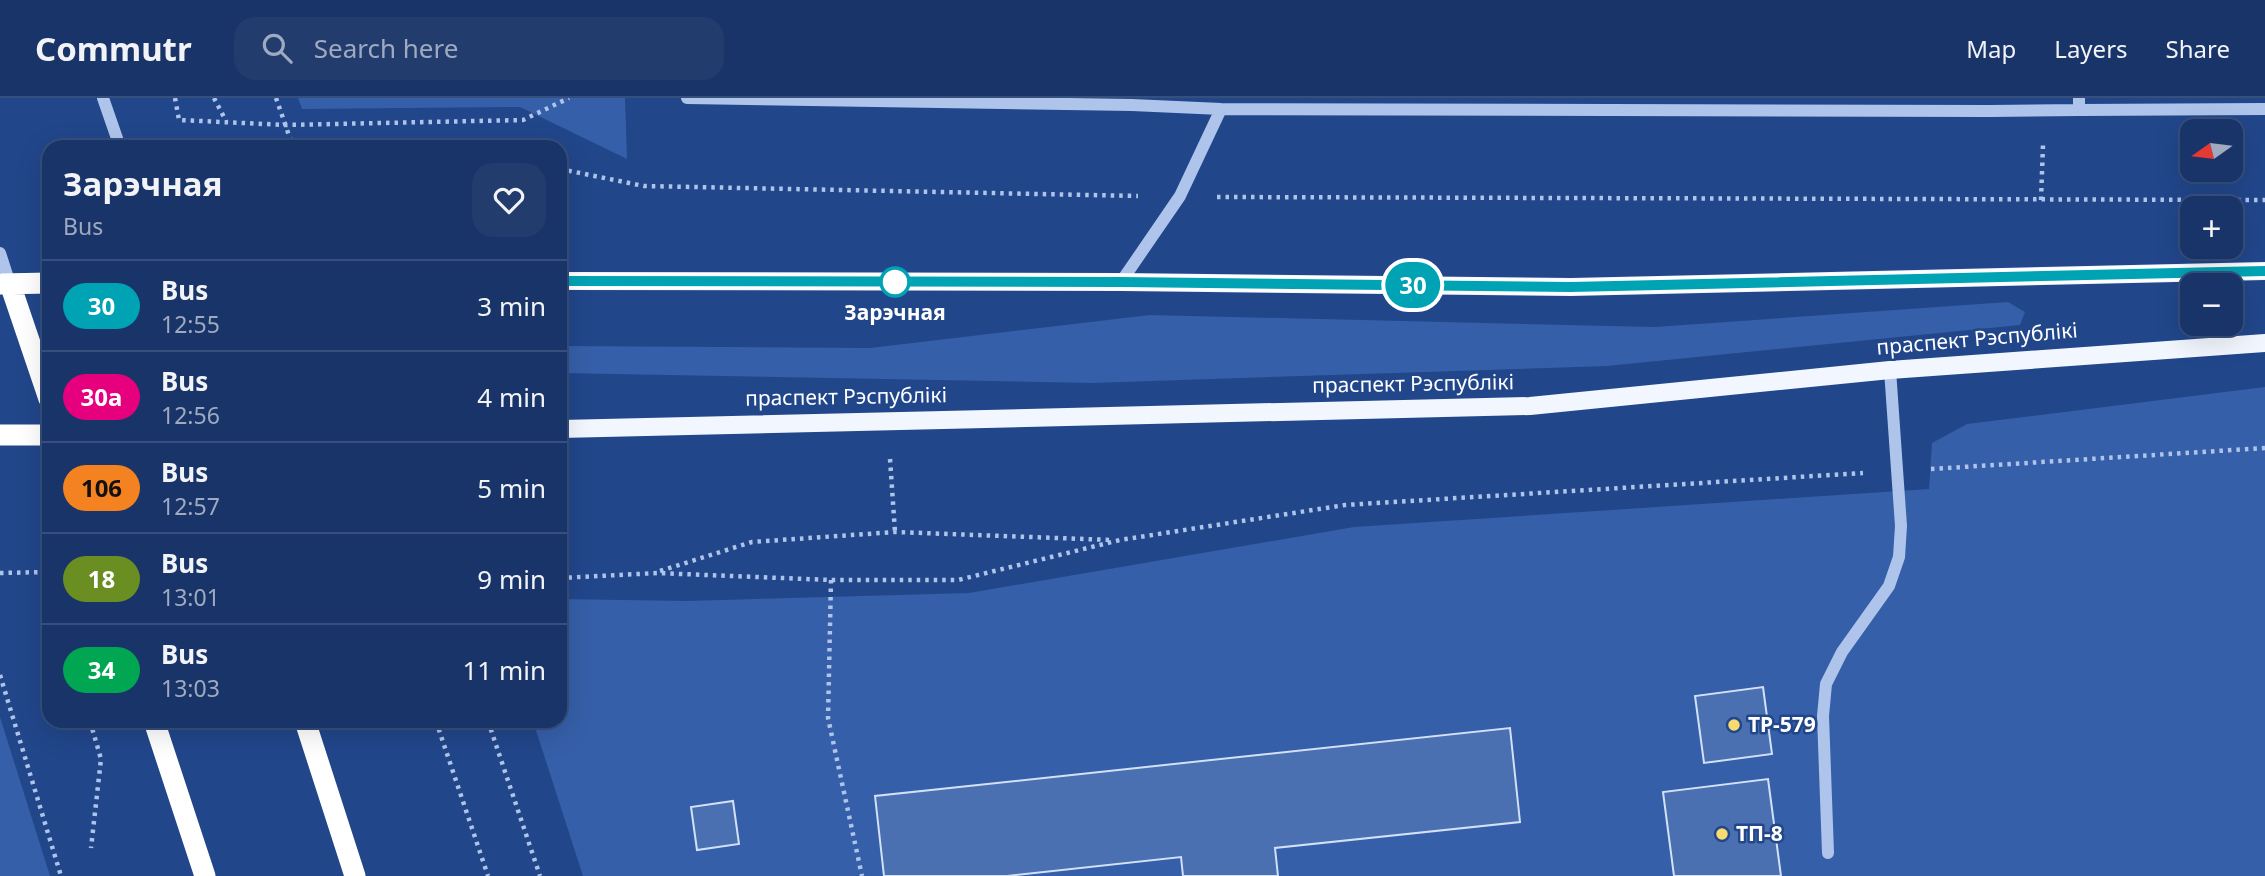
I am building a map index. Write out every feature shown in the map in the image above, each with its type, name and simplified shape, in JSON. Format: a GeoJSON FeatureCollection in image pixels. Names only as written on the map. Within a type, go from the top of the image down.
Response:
{"type":"FeatureCollection","features":[{"type":"Feature","properties":{"kind":"highway"},"geometry":{"type":"LineString","coordinates":[[42,283],[5,284],[42,381]]}},
{"type":"Feature","properties":{"kind":"highway"},"geometry":{"type":"LineString","coordinates":[[0,435],[42,436]]}},
{"type":"Feature","properties":{"kind":"highway"},"geometry":{"type":"LineString","coordinates":[[156,728],[205,876]]}},
{"type":"Feature","properties":{"kind":"highway"},"geometry":{"type":"LineString","coordinates":[[307,728],[355,876]]}},
{"type":"Feature","properties":{"kind":"main road"},"geometry":{"type":"LineString","coordinates":[[567,281],[1121,282],[1571,287],[2265,271]]}},
{"type":"Feature","properties":{"kind":"main road","name":"праспект Рэспублікі"},"geometry":{"type":"LineString","coordinates":[[567,429],[1530,405],[1890,370],[2265,343]]}},
{"type":"Feature","properties":{"kind":"street"},"geometry":{"type":"LineString","coordinates":[[103,98],[118,140]]}},
{"type":"Feature","properties":{"kind":"street"},"geometry":{"type":"LineString","coordinates":[[687,98],[1132,105],[1221,109],[2079,104],[2265,109]]}},
{"type":"Feature","properties":{"kind":"street"},"geometry":{"type":"LineString","coordinates":[[1121,282],[1180,196],[1221,109]]}},
{"type":"Feature","properties":{"kind":"street"},"geometry":{"type":"LineString","coordinates":[[0,253],[5,284]]}},
{"type":"Feature","properties":{"kind":"street"},"geometry":{"type":"LineString","coordinates":[[1828,853],[1823,716],[1826,684],[1842,652],[1889,586],[1899,557],[1901,526],[1890,370]]}},
{"type":"Feature","properties":{"kind":"path"},"geometry":{"type":"LineString","coordinates":[[174,98],[179,120],[286,125],[523,120],[569,98]]}},
{"type":"Feature","properties":{"kind":"path"},"geometry":{"type":"LineString","coordinates":[[214,98],[226,122]]}},
{"type":"Feature","properties":{"kind":"path"},"geometry":{"type":"LineString","coordinates":[[276,98],[291,140]]}},
{"type":"Feature","properties":{"kind":"path"},"geometry":{"type":"LineString","coordinates":[[567,170],[644,186],[1180,196],[2265,200]]}},
{"type":"Feature","properties":{"kind":"path"},"geometry":{"type":"LineString","coordinates":[[887,421],[895,531]]}},
{"type":"Feature","properties":{"kind":"path"},"geometry":{"type":"LineString","coordinates":[[567,578],[657,572],[831,580],[958,580],[1119,540],[1345,505],[2265,448]]}},
{"type":"Feature","properties":{"kind":"path"},"geometry":{"type":"LineString","coordinates":[[657,572],[752,542],[895,531],[1119,540]]}},
{"type":"Feature","properties":{"kind":"path"},"geometry":{"type":"LineString","coordinates":[[0,573],[42,572]]}},
{"type":"Feature","properties":{"kind":"path"},"geometry":{"type":"LineString","coordinates":[[831,580],[828,718],[862,876]]}},
{"type":"Feature","properties":{"kind":"path"},"geometry":{"type":"LineString","coordinates":[[0,675],[61,876]]}},
{"type":"Feature","properties":{"kind":"path"},"geometry":{"type":"LineString","coordinates":[[91,848],[101,760],[92,728]]}},
{"type":"Feature","properties":{"kind":"path"},"geometry":{"type":"LineString","coordinates":[[438,728],[488,876]]}},
{"type":"Feature","properties":{"kind":"path"},"geometry":{"type":"LineString","coordinates":[[490,728],[540,876]]}},
{"type":"Feature","properties":{"kind":"shaded area"},"geometry":{"type":"Polygon","coordinates":[[[298,98],[625,98],[627,159],[520,107],[302,109],[298,98]]]}},
{"type":"Feature","properties":{"kind":"shaded area"},"geometry":{"type":"Polygon","coordinates":[[[2008,302],[2025,312],[2020,325],[1607,366],[1092,383],[567,373],[567,346],[870,348],[1150,315],[1655,327],[2008,302]]]}},
{"type":"Feature","properties":{"kind":"shaded area"},"geometry":{"type":"Polygon","coordinates":[[[2265,387],[2265,876],[583,876],[535,728],[567,728],[567,599],[687,601],[969,593],[1354,527],[1929,489],[1932,443],[1967,424],[2265,387]]]}},
{"type":"Feature","properties":{"kind":"shaded area"},"geometry":{"type":"Polygon","coordinates":[[[0,717],[50,876],[0,876],[0,717]]]}},
{"type":"Feature","properties":{"kind":"building","name":"ТР-579"},"geometry":{"type":"Polygon","coordinates":[[[1763,687],[1772,754],[1704,763],[1695,696],[1763,687]]]}},
{"type":"Feature","properties":{"kind":"building"},"geometry":{"type":"Polygon","coordinates":[[[1510,728],[1520,822],[1275,848],[1278,876],[1183,876],[1181,857],[1007,876],[884,876],[875,796],[1510,728]]]}},
{"type":"Feature","properties":{"kind":"building","name":"ТП-8"},"geometry":{"type":"Polygon","coordinates":[[[1768,779],[1781,876],[1674,876],[1663,792],[1768,779]]]}},
{"type":"Feature","properties":{"kind":"building"},"geometry":{"type":"Polygon","coordinates":[[[733,801],[739,844],[697,850],[691,807],[733,801]]]}},
{"type":"Feature","properties":{"kind":"bus line","name":"30"},"geometry":{"type":"LineString","coordinates":[[567,281],[1121,282],[1571,287],[2265,271]]}},
{"type":"Feature","properties":{"kind":"place","name":"Зарэчная"},"geometry":{"type":"Point","coordinates":[895,282]}},
{"type":"Feature","properties":{"kind":"place","name":"ТР-579"},"geometry":{"type":"Point","coordinates":[1734,725]}},
{"type":"Feature","properties":{"kind":"place","name":"ТП-8"},"geometry":{"type":"Point","coordinates":[1722,834]}}]}
